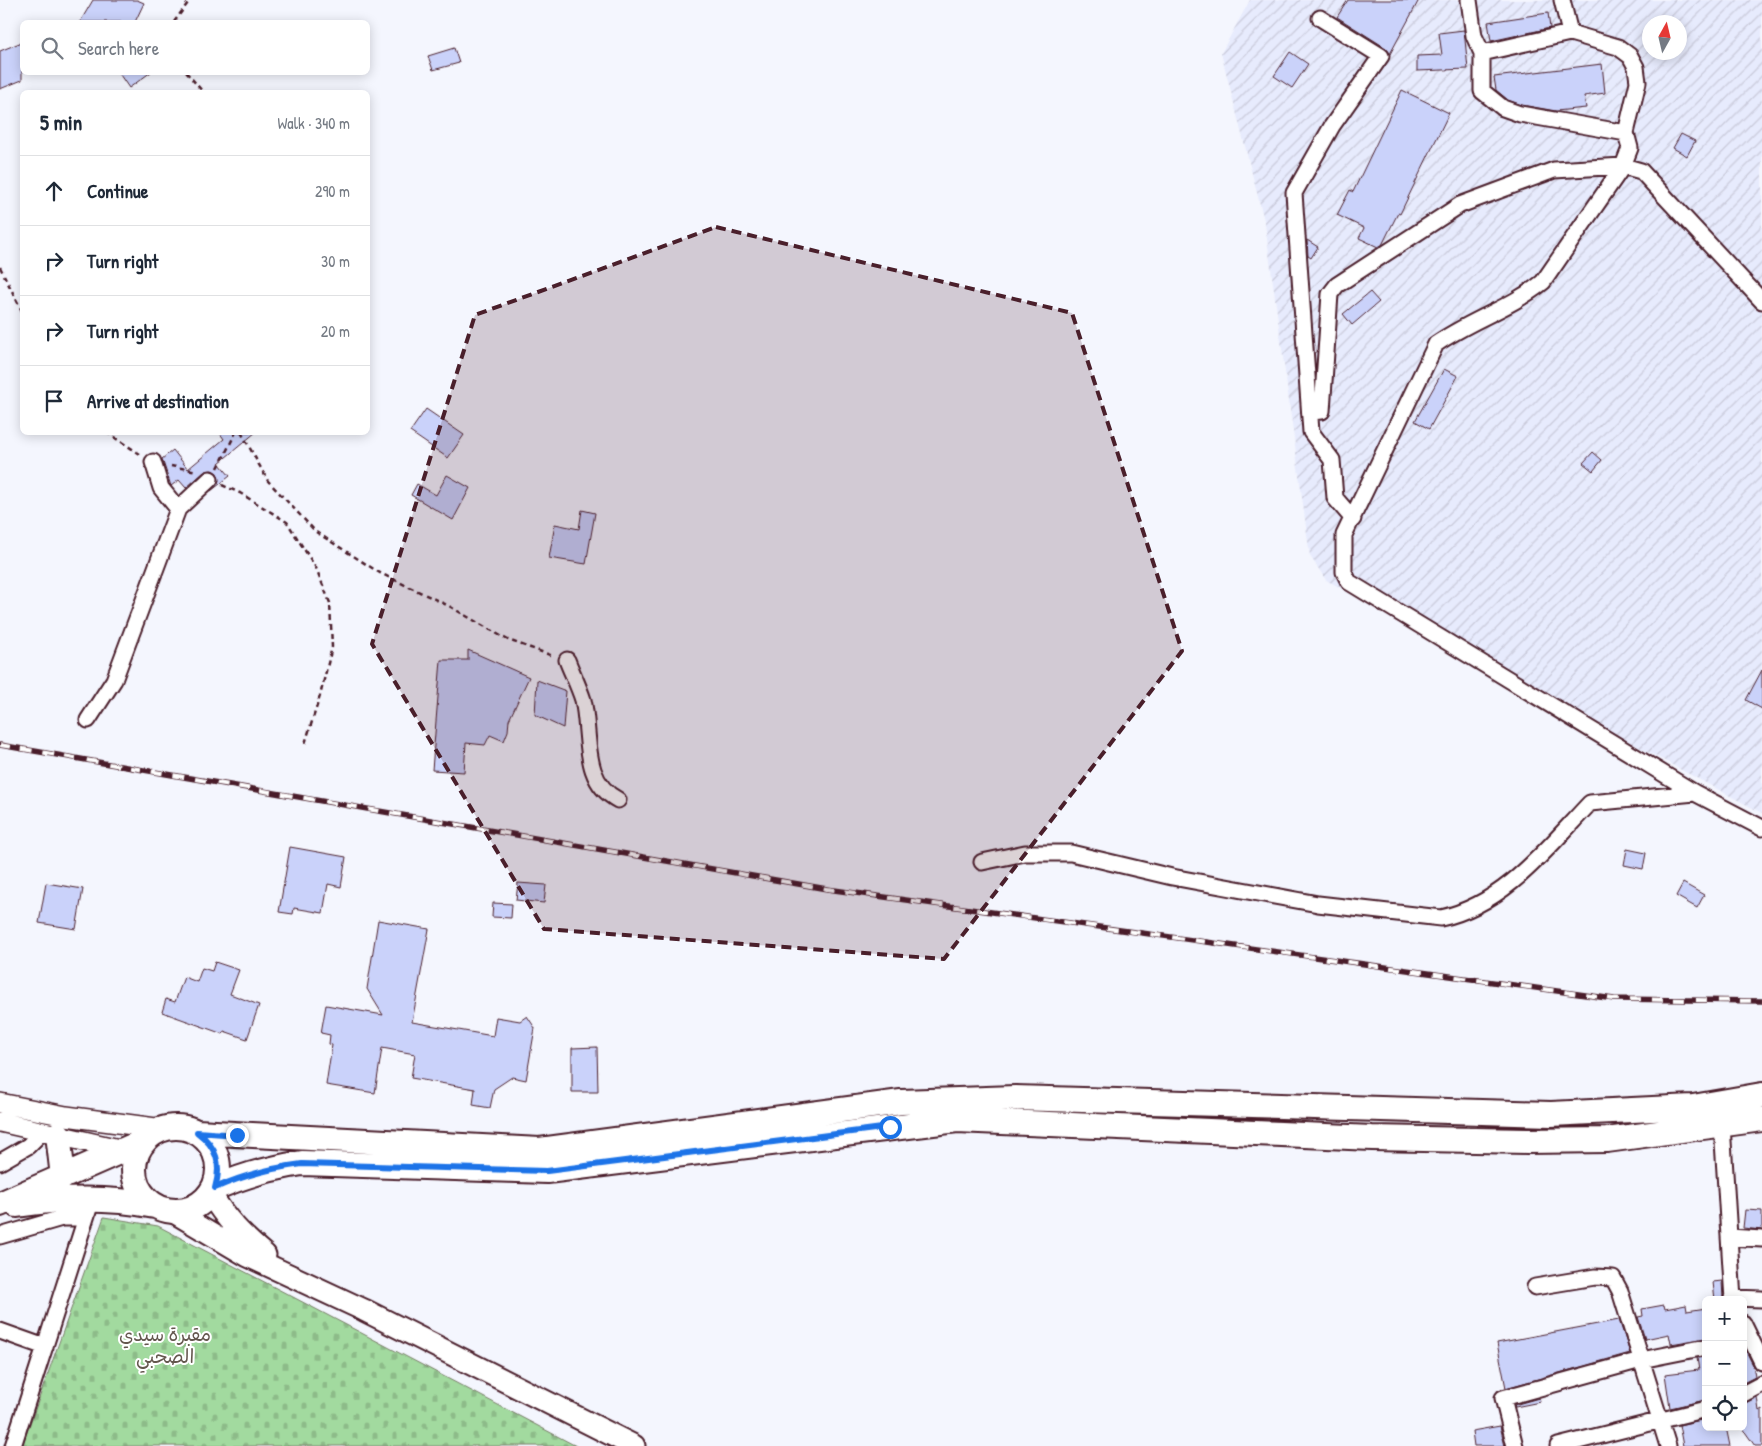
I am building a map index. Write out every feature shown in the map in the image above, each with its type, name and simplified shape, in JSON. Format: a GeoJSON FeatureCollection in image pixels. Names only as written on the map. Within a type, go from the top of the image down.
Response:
{"type":"FeatureCollection","features":[{"type":"Feature","properties":{"kind":"main road"},"geometry":{"type":"LineString","coordinates":[[0,1204],[175,1127],[197,1132],[540,1150],[901,1102],[1015,1098],[1551,1114],[1693,1107],[1762,1095]]}},
{"type":"Feature","properties":{"kind":"main road"},"geometry":{"type":"LineString","coordinates":[[0,1208],[58,1200],[88,1209],[194,1208],[213,1191],[243,1176],[272,1168],[302,1164],[547,1171],[957,1120],[1372,1138],[1527,1141],[1607,1140],[1762,1119]]}},
{"type":"Feature","properties":{"kind":"main road"},"geometry":{"type":"LineString","coordinates":[[197,1132],[207,1140],[217,1156],[219,1175],[213,1191],[221,1211],[241,1234],[288,1275]]}},
{"type":"Feature","properties":{"kind":"main road"},"geometry":{"type":"LineString","coordinates":[[50,1133],[63,1177]]}},
{"type":"Feature","properties":{"kind":"main road"},"geometry":{"type":"LineString","coordinates":[[142,1143],[134,1171],[136,1185],[144,1197],[163,1209],[248,1256],[364,1310],[634,1446]]}},
{"type":"Feature","properties":{"kind":"street"},"geometry":{"type":"LineString","coordinates":[[1469,0],[1474,36],[1482,53],[1482,91],[1503,108],[1520,114],[1626,133]]}},
{"type":"Feature","properties":{"kind":"street"},"geometry":{"type":"LineString","coordinates":[[1562,0],[1570,34]]}},
{"type":"Feature","properties":{"kind":"street"},"geometry":{"type":"LineString","coordinates":[[1320,18],[1382,56],[1332,126],[1294,193],[1311,432],[1332,460],[1335,498],[1353,519]]}},
{"type":"Feature","properties":{"kind":"street"},"geometry":{"type":"LineString","coordinates":[[1482,53],[1570,34],[1618,47],[1630,56],[1636,67],[1638,82],[1626,133],[1630,148],[1623,166],[1543,282],[1526,296],[1452,332],[1436,344],[1344,535],[1344,572],[1349,582],[1695,793],[1762,828]]}},
{"type":"Feature","properties":{"kind":"street"},"geometry":{"type":"LineString","coordinates":[[1310,412],[1322,410],[1330,294],[1337,285],[1460,205],[1554,170],[1623,166],[1641,171],[1762,301]]}},
{"type":"Feature","properties":{"kind":"street"},"geometry":{"type":"LineString","coordinates":[[153,462],[161,488],[178,509]]}},
{"type":"Feature","properties":{"kind":"street"},"geometry":{"type":"LineString","coordinates":[[88,720],[114,680],[178,509],[211,477]]}},
{"type":"Feature","properties":{"kind":"street"},"geometry":{"type":"LineString","coordinates":[[567,660],[582,700],[592,765],[597,783],[608,795],[618,800]]}},
{"type":"Feature","properties":{"kind":"street"},"geometry":{"type":"LineString","coordinates":[[982,862],[1025,854],[1071,853],[1172,878],[1318,904],[1441,918],[1460,914],[1514,881],[1590,803],[1695,793]]}},
{"type":"Feature","properties":{"kind":"street"},"geometry":{"type":"LineString","coordinates":[[0,1103],[66,1116],[142,1143]]}},
{"type":"Feature","properties":{"kind":"street"},"geometry":{"type":"LineString","coordinates":[[0,1122],[50,1133],[142,1143]]}},
{"type":"Feature","properties":{"kind":"street"},"geometry":{"type":"LineString","coordinates":[[1722,1125],[1733,1296]]}},
{"type":"Feature","properties":{"kind":"street"},"geometry":{"type":"LineString","coordinates":[[0,1162],[50,1133]]}},
{"type":"Feature","properties":{"kind":"street"},"geometry":{"type":"LineString","coordinates":[[0,1236],[88,1209]]}},
{"type":"Feature","properties":{"kind":"street"},"geometry":{"type":"LineString","coordinates":[[13,1446],[88,1209]]}},
{"type":"Feature","properties":{"kind":"street"},"geometry":{"type":"LineString","coordinates":[[1729,1237],[1762,1239]]}},
{"type":"Feature","properties":{"kind":"street"},"geometry":{"type":"LineString","coordinates":[[1534,1287],[1595,1277],[1613,1278],[1620,1291],[1668,1446]]}},
{"type":"Feature","properties":{"kind":"street"},"geometry":{"type":"LineString","coordinates":[[1747,1299],[1762,1299]]}},
{"type":"Feature","properties":{"kind":"street"},"geometry":{"type":"LineString","coordinates":[[0,1331],[45,1347]]}},
{"type":"Feature","properties":{"kind":"street"},"geometry":{"type":"LineString","coordinates":[[1752,1338],[1762,1362]]}},
{"type":"Feature","properties":{"kind":"street"},"geometry":{"type":"LineString","coordinates":[[1515,1446],[1503,1398],[1641,1360],[1702,1348]]}},
{"type":"Feature","properties":{"kind":"street"},"geometry":{"type":"LineString","coordinates":[[1747,1392],[1762,1384]]}},
{"type":"Feature","properties":{"kind":"street"},"geometry":{"type":"LineString","coordinates":[[1558,1446],[1702,1410]]}},
{"type":"Feature","properties":{"kind":"path"},"geometry":{"type":"LineString","coordinates":[[175,20],[190,0]]}},
{"type":"Feature","properties":{"kind":"path"},"geometry":{"type":"LineString","coordinates":[[189,75],[201,90]]}},
{"type":"Feature","properties":{"kind":"path"},"geometry":{"type":"LineString","coordinates":[[0,267],[20,307]]}},
{"type":"Feature","properties":{"kind":"path"},"geometry":{"type":"LineString","coordinates":[[111,435],[153,462],[211,477],[287,522],[316,568],[330,603],[332,647],[320,696],[304,747]]}},
{"type":"Feature","properties":{"kind":"path"},"geometry":{"type":"LineString","coordinates":[[211,477],[219,466],[234,435]]}},
{"type":"Feature","properties":{"kind":"path"},"geometry":{"type":"LineString","coordinates":[[243,435],[268,482],[316,532],[380,573],[449,606],[508,640],[567,660]]}},
{"type":"Feature","properties":{"kind":"highlighted area"},"geometry":{"type":"Polygon","coordinates":[[[716,227],[1072,313],[1182,651],[944,959],[544,929],[372,644],[475,315],[716,227]]]}},
{"type":"Feature","properties":{"kind":"shaded area"},"geometry":{"type":"Polygon","coordinates":[[[1250,0],[1762,0],[1762,813],[1326,580],[1310,556],[1265,224],[1221,53],[1250,0]]]}},
{"type":"Feature","properties":{"kind":"green space","name":"مقبرة سيدي الصحبي"},"geometry":{"type":"Polygon","coordinates":[[[104,1217],[158,1226],[576,1446],[22,1446],[104,1217]]]}},
{"type":"Feature","properties":{"kind":"building"},"geometry":{"type":"Polygon","coordinates":[[[93,0],[137,0],[144,3],[136,20],[81,20],[93,0]]]}},
{"type":"Feature","properties":{"kind":"building"},"geometry":{"type":"Polygon","coordinates":[[[1348,0],[1419,0],[1390,54],[1386,48],[1337,17],[1348,0]]]}},
{"type":"Feature","properties":{"kind":"building"},"geometry":{"type":"Polygon","coordinates":[[[1548,13],[1550,28],[1491,41],[1488,22],[1548,13]]]}},
{"type":"Feature","properties":{"kind":"building"},"geometry":{"type":"Polygon","coordinates":[[[1464,30],[1468,69],[1417,71],[1417,56],[1442,55],[1439,33],[1464,30]]]}},
{"type":"Feature","properties":{"kind":"building"},"geometry":{"type":"Polygon","coordinates":[[[20,43],[20,75],[22,75],[22,80],[0,89],[0,51],[20,43]]]}},
{"type":"Feature","properties":{"kind":"building"},"geometry":{"type":"Polygon","coordinates":[[[454,48],[459,63],[433,70],[428,56],[454,48]]]}},
{"type":"Feature","properties":{"kind":"building"},"geometry":{"type":"Polygon","coordinates":[[[1290,52],[1308,64],[1292,88],[1274,76],[1290,52]]]}},
{"type":"Feature","properties":{"kind":"building"},"geometry":{"type":"Polygon","coordinates":[[[1602,64],[1605,93],[1584,96],[1586,108],[1556,111],[1522,105],[1508,100],[1496,90],[1494,77],[1602,64]]]}},
{"type":"Feature","properties":{"kind":"building"},"geometry":{"type":"Polygon","coordinates":[[[120,75],[147,75],[129,88],[120,75]]]}},
{"type":"Feature","properties":{"kind":"building"},"geometry":{"type":"Polygon","coordinates":[[[1402,90],[1449,113],[1400,214],[1398,213],[1382,245],[1378,247],[1359,238],[1364,228],[1337,215],[1350,190],[1353,192],[1402,90]]]}},
{"type":"Feature","properties":{"kind":"building"},"geometry":{"type":"Polygon","coordinates":[[[1681,134],[1695,141],[1687,156],[1673,148],[1681,134]]]}},
{"type":"Feature","properties":{"kind":"building"},"geometry":{"type":"Polygon","coordinates":[[[1307,240],[1318,247],[1311,258],[1308,256],[1307,240]]]}},
{"type":"Feature","properties":{"kind":"building"},"geometry":{"type":"Polygon","coordinates":[[[1370,292],[1379,302],[1352,325],[1343,314],[1370,292]]]}},
{"type":"Feature","properties":{"kind":"building"},"geometry":{"type":"Polygon","coordinates":[[[1444,369],[1458,376],[1429,429],[1415,421],[1444,369]]]}},
{"type":"Feature","properties":{"kind":"building"},"geometry":{"type":"Polygon","coordinates":[[[426,409],[464,435],[448,458],[410,432],[426,409]]]}},
{"type":"Feature","properties":{"kind":"building"},"geometry":{"type":"Polygon","coordinates":[[[221,435],[252,435],[219,463],[230,476],[211,491],[219,481],[217,473],[212,470],[204,472],[186,488],[179,480],[171,486],[162,459],[173,450],[188,469],[224,439],[221,435]]]}},
{"type":"Feature","properties":{"kind":"building"},"geometry":{"type":"Polygon","coordinates":[[[1593,452],[1602,460],[1593,471],[1583,463],[1593,452]]]}},
{"type":"Feature","properties":{"kind":"building"},"geometry":{"type":"Polygon","coordinates":[[[447,475],[470,488],[453,520],[411,495],[417,484],[436,495],[447,475]]]}},
{"type":"Feature","properties":{"kind":"building"},"geometry":{"type":"Polygon","coordinates":[[[582,510],[595,513],[586,564],[549,558],[555,524],[579,529],[582,510]]]}},
{"type":"Feature","properties":{"kind":"building"},"geometry":{"type":"Polygon","coordinates":[[[468,650],[529,677],[509,720],[508,731],[504,741],[490,735],[485,745],[466,743],[464,772],[432,770],[441,660],[468,660],[468,650]]]}},
{"type":"Feature","properties":{"kind":"building"},"geometry":{"type":"Polygon","coordinates":[[[1762,670],[1762,709],[1746,700],[1762,670]]]}},
{"type":"Feature","properties":{"kind":"building"},"geometry":{"type":"Polygon","coordinates":[[[537,680],[566,691],[563,728],[535,715],[537,680]]]}},
{"type":"Feature","properties":{"kind":"building"},"geometry":{"type":"Polygon","coordinates":[[[290,847],[346,857],[341,887],[328,884],[323,913],[294,908],[293,914],[279,912],[290,847]]]}},
{"type":"Feature","properties":{"kind":"building"},"geometry":{"type":"Polygon","coordinates":[[[1627,849],[1646,853],[1643,869],[1624,865],[1627,849]]]}},
{"type":"Feature","properties":{"kind":"building"},"geometry":{"type":"Polygon","coordinates":[[[46,883],[83,889],[76,929],[39,923],[46,883]]]}},
{"type":"Feature","properties":{"kind":"building"},"geometry":{"type":"Polygon","coordinates":[[[518,883],[546,885],[544,903],[516,900],[518,883]]]}},
{"type":"Feature","properties":{"kind":"building"},"geometry":{"type":"Polygon","coordinates":[[[1683,883],[1704,895],[1697,908],[1676,896],[1683,883]]]}},
{"type":"Feature","properties":{"kind":"building"},"geometry":{"type":"Polygon","coordinates":[[[493,903],[512,904],[511,918],[492,917],[493,903]]]}},
{"type":"Feature","properties":{"kind":"building"},"geometry":{"type":"Polygon","coordinates":[[[378,920],[429,929],[412,1022],[493,1036],[496,1017],[520,1021],[527,1016],[535,1028],[526,1080],[512,1077],[494,1089],[490,1108],[473,1105],[475,1089],[411,1078],[415,1054],[382,1048],[375,1093],[326,1085],[332,1045],[329,1044],[330,1035],[321,1033],[326,1005],[383,1015],[367,989],[378,920]]]}},
{"type":"Feature","properties":{"kind":"building"},"geometry":{"type":"Polygon","coordinates":[[[215,962],[239,970],[230,994],[259,1005],[247,1039],[224,1031],[223,1034],[162,1012],[166,999],[175,1002],[184,977],[197,982],[202,968],[212,971],[215,962]]]}},
{"type":"Feature","properties":{"kind":"building"},"geometry":{"type":"Polygon","coordinates":[[[597,1047],[598,1092],[572,1092],[572,1048],[597,1047]]]}},
{"type":"Feature","properties":{"kind":"building"},"geometry":{"type":"Polygon","coordinates":[[[1745,1210],[1762,1211],[1762,1230],[1743,1228],[1745,1210]]]}},
{"type":"Feature","properties":{"kind":"building"},"geometry":{"type":"Polygon","coordinates":[[[1722,1281],[1723,1296],[1715,1296],[1713,1282],[1722,1281]]]}},
{"type":"Feature","properties":{"kind":"building"},"geometry":{"type":"Polygon","coordinates":[[[1664,1305],[1665,1309],[1686,1305],[1687,1311],[1702,1309],[1702,1339],[1671,1344],[1669,1334],[1645,1339],[1638,1317],[1643,1316],[1642,1309],[1664,1305]]]}},
{"type":"Feature","properties":{"kind":"building"},"geometry":{"type":"Polygon","coordinates":[[[1619,1320],[1630,1353],[1506,1388],[1497,1343],[1619,1320]]]}},
{"type":"Feature","properties":{"kind":"building"},"geometry":{"type":"Polygon","coordinates":[[[1747,1353],[1753,1365],[1755,1377],[1747,1381],[1747,1353]]]}},
{"type":"Feature","properties":{"kind":"building"},"geometry":{"type":"Polygon","coordinates":[[[1702,1357],[1702,1401],[1670,1408],[1665,1374],[1699,1370],[1697,1358],[1702,1357]]]}},
{"type":"Feature","properties":{"kind":"building"},"geometry":{"type":"Polygon","coordinates":[[[1757,1397],[1759,1411],[1762,1409],[1762,1446],[1755,1446],[1744,1431],[1747,1431],[1747,1402],[1757,1397]]]}},
{"type":"Feature","properties":{"kind":"building"},"geometry":{"type":"Polygon","coordinates":[[[1539,1398],[1540,1402],[1515,1407],[1514,1405],[1539,1398]]]}},
{"type":"Feature","properties":{"kind":"building"},"geometry":{"type":"Polygon","coordinates":[[[1702,1420],[1702,1431],[1727,1431],[1730,1446],[1683,1446],[1679,1425],[1702,1420]]]}},
{"type":"Feature","properties":{"kind":"building"},"geometry":{"type":"Polygon","coordinates":[[[1500,1426],[1505,1446],[1474,1446],[1472,1431],[1500,1426]]]}},
{"type":"Feature","properties":{"kind":"railway"},"geometry":{"type":"LineString","coordinates":[[0,745],[827,889],[1614,999],[1762,1001]]}},
{"type":"Feature","properties":{"kind":"route"},"geometry":{"type":"LineString","coordinates":[[237,1135],[197,1132],[215,1150],[219,1175],[215,1188],[243,1176],[272,1168],[302,1164],[547,1171],[671,1157],[890,1127]]}}]}
